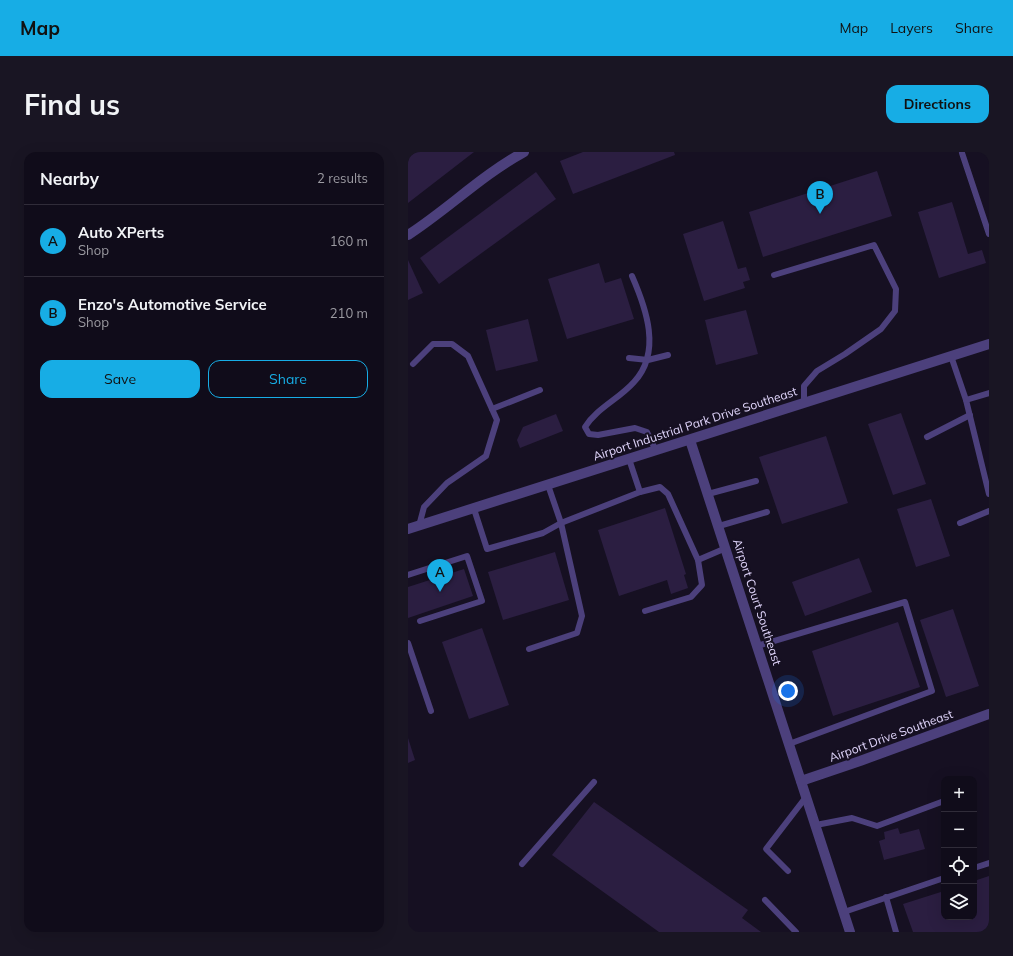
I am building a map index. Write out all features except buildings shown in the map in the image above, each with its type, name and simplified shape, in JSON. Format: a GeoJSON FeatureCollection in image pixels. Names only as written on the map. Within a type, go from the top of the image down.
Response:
{"type":"FeatureCollection","features":[{"type":"Feature","properties":{"kind":"street"},"geometry":{"type":"LineString","coordinates":[[408,235],[480,180],[524,152]]}},
{"type":"Feature","properties":{"kind":"street","name":"Airport Industrial Park Drive Southeast"},"geometry":{"type":"LineString","coordinates":[[408,529],[989,344]]}},
{"type":"Feature","properties":{"kind":"street","name":"Airport Court Southeast"},"geometry":{"type":"LineString","coordinates":[[690,440],[850,932]]}},
{"type":"Feature","properties":{"kind":"street","name":"Airport Drive Southeast"},"geometry":{"type":"LineString","coordinates":[[801,780],[860,761],[989,714]]}},
{"type":"Feature","properties":{"kind":"lane"},"geometry":{"type":"LineString","coordinates":[[962,153],[989,234]]}},
{"type":"Feature","properties":{"kind":"lane"},"geometry":{"type":"LineString","coordinates":[[774,275],[874,245],[896,289],[895,311],[881,329],[817,371],[804,386],[804,403]]}},
{"type":"Feature","properties":{"kind":"lane"},"geometry":{"type":"LineString","coordinates":[[632,276],[642,298],[650,334],[648,360],[635,382],[591,417],[585,427],[589,434],[598,435],[635,428],[647,432],[656,451]]}},
{"type":"Feature","properties":{"kind":"lane"},"geometry":{"type":"LineString","coordinates":[[413,364],[433,344],[452,344],[468,356],[497,420],[486,456],[447,483],[424,507],[419,526]]}},
{"type":"Feature","properties":{"kind":"lane"},"geometry":{"type":"LineString","coordinates":[[629,358],[648,360],[668,355]]}},
{"type":"Feature","properties":{"kind":"lane"},"geometry":{"type":"LineString","coordinates":[[951,356],[966,400],[987,480],[989,494]]}},
{"type":"Feature","properties":{"kind":"lane"},"geometry":{"type":"LineString","coordinates":[[492,410],[540,390]]}},
{"type":"Feature","properties":{"kind":"lane"},"geometry":{"type":"LineString","coordinates":[[966,400],[989,393]]}},
{"type":"Feature","properties":{"kind":"lane"},"geometry":{"type":"LineString","coordinates":[[927,437],[970,415]]}},
{"type":"Feature","properties":{"kind":"lane"},"geometry":{"type":"LineString","coordinates":[[629,459],[640,492]]}},
{"type":"Feature","properties":{"kind":"lane"},"geometry":{"type":"LineString","coordinates":[[708,494],[756,480]]}},
{"type":"Feature","properties":{"kind":"lane"},"geometry":{"type":"LineString","coordinates":[[529,649],[577,633],[582,616],[561,523],[548,485]]}},
{"type":"Feature","properties":{"kind":"lane"},"geometry":{"type":"LineString","coordinates":[[474,509],[487,549],[543,532],[561,523],[640,492],[660,487],[668,494],[698,560],[702,585],[691,597],[645,610]]}},
{"type":"Feature","properties":{"kind":"lane"},"geometry":{"type":"LineString","coordinates":[[960,524],[989,511]]}},
{"type":"Feature","properties":{"kind":"lane"},"geometry":{"type":"LineString","coordinates":[[719,526],[767,512]]}},
{"type":"Feature","properties":{"kind":"lane"},"geometry":{"type":"LineString","coordinates":[[698,560],[726,548]]}},
{"type":"Feature","properties":{"kind":"lane"},"geometry":{"type":"LineString","coordinates":[[408,575],[467,556],[482,601],[420,622]]}},
{"type":"Feature","properties":{"kind":"lane"},"geometry":{"type":"LineString","coordinates":[[757,646],[905,602],[932,691],[789,744]]}},
{"type":"Feature","properties":{"kind":"lane"},"geometry":{"type":"LineString","coordinates":[[408,643],[431,711]]}},
{"type":"Feature","properties":{"kind":"lane"},"geometry":{"type":"LineString","coordinates":[[522,864],[594,782]]}},
{"type":"Feature","properties":{"kind":"lane"},"geometry":{"type":"LineString","coordinates":[[788,871],[766,849],[806,797]]}},
{"type":"Feature","properties":{"kind":"lane"},"geometry":{"type":"LineString","coordinates":[[816,825],[852,818],[877,826],[941,802]]}},
{"type":"Feature","properties":{"kind":"lane"},"geometry":{"type":"LineString","coordinates":[[977,867],[989,862]]}},
{"type":"Feature","properties":{"kind":"lane"},"geometry":{"type":"LineString","coordinates":[[844,912],[941,879]]}},
{"type":"Feature","properties":{"kind":"lane"},"geometry":{"type":"LineString","coordinates":[[886,897],[896,932]]}},
{"type":"Feature","properties":{"kind":"lane"},"geometry":{"type":"LineString","coordinates":[[765,900],[796,932]]}},
{"type":"Feature","properties":{"kind":"place","name":"Enzo's Automotive Service"},"geometry":{"type":"Point","coordinates":[820,214]}},
{"type":"Feature","properties":{"kind":"place","name":"Auto XPerts"},"geometry":{"type":"Point","coordinates":[440,592]}}]}
